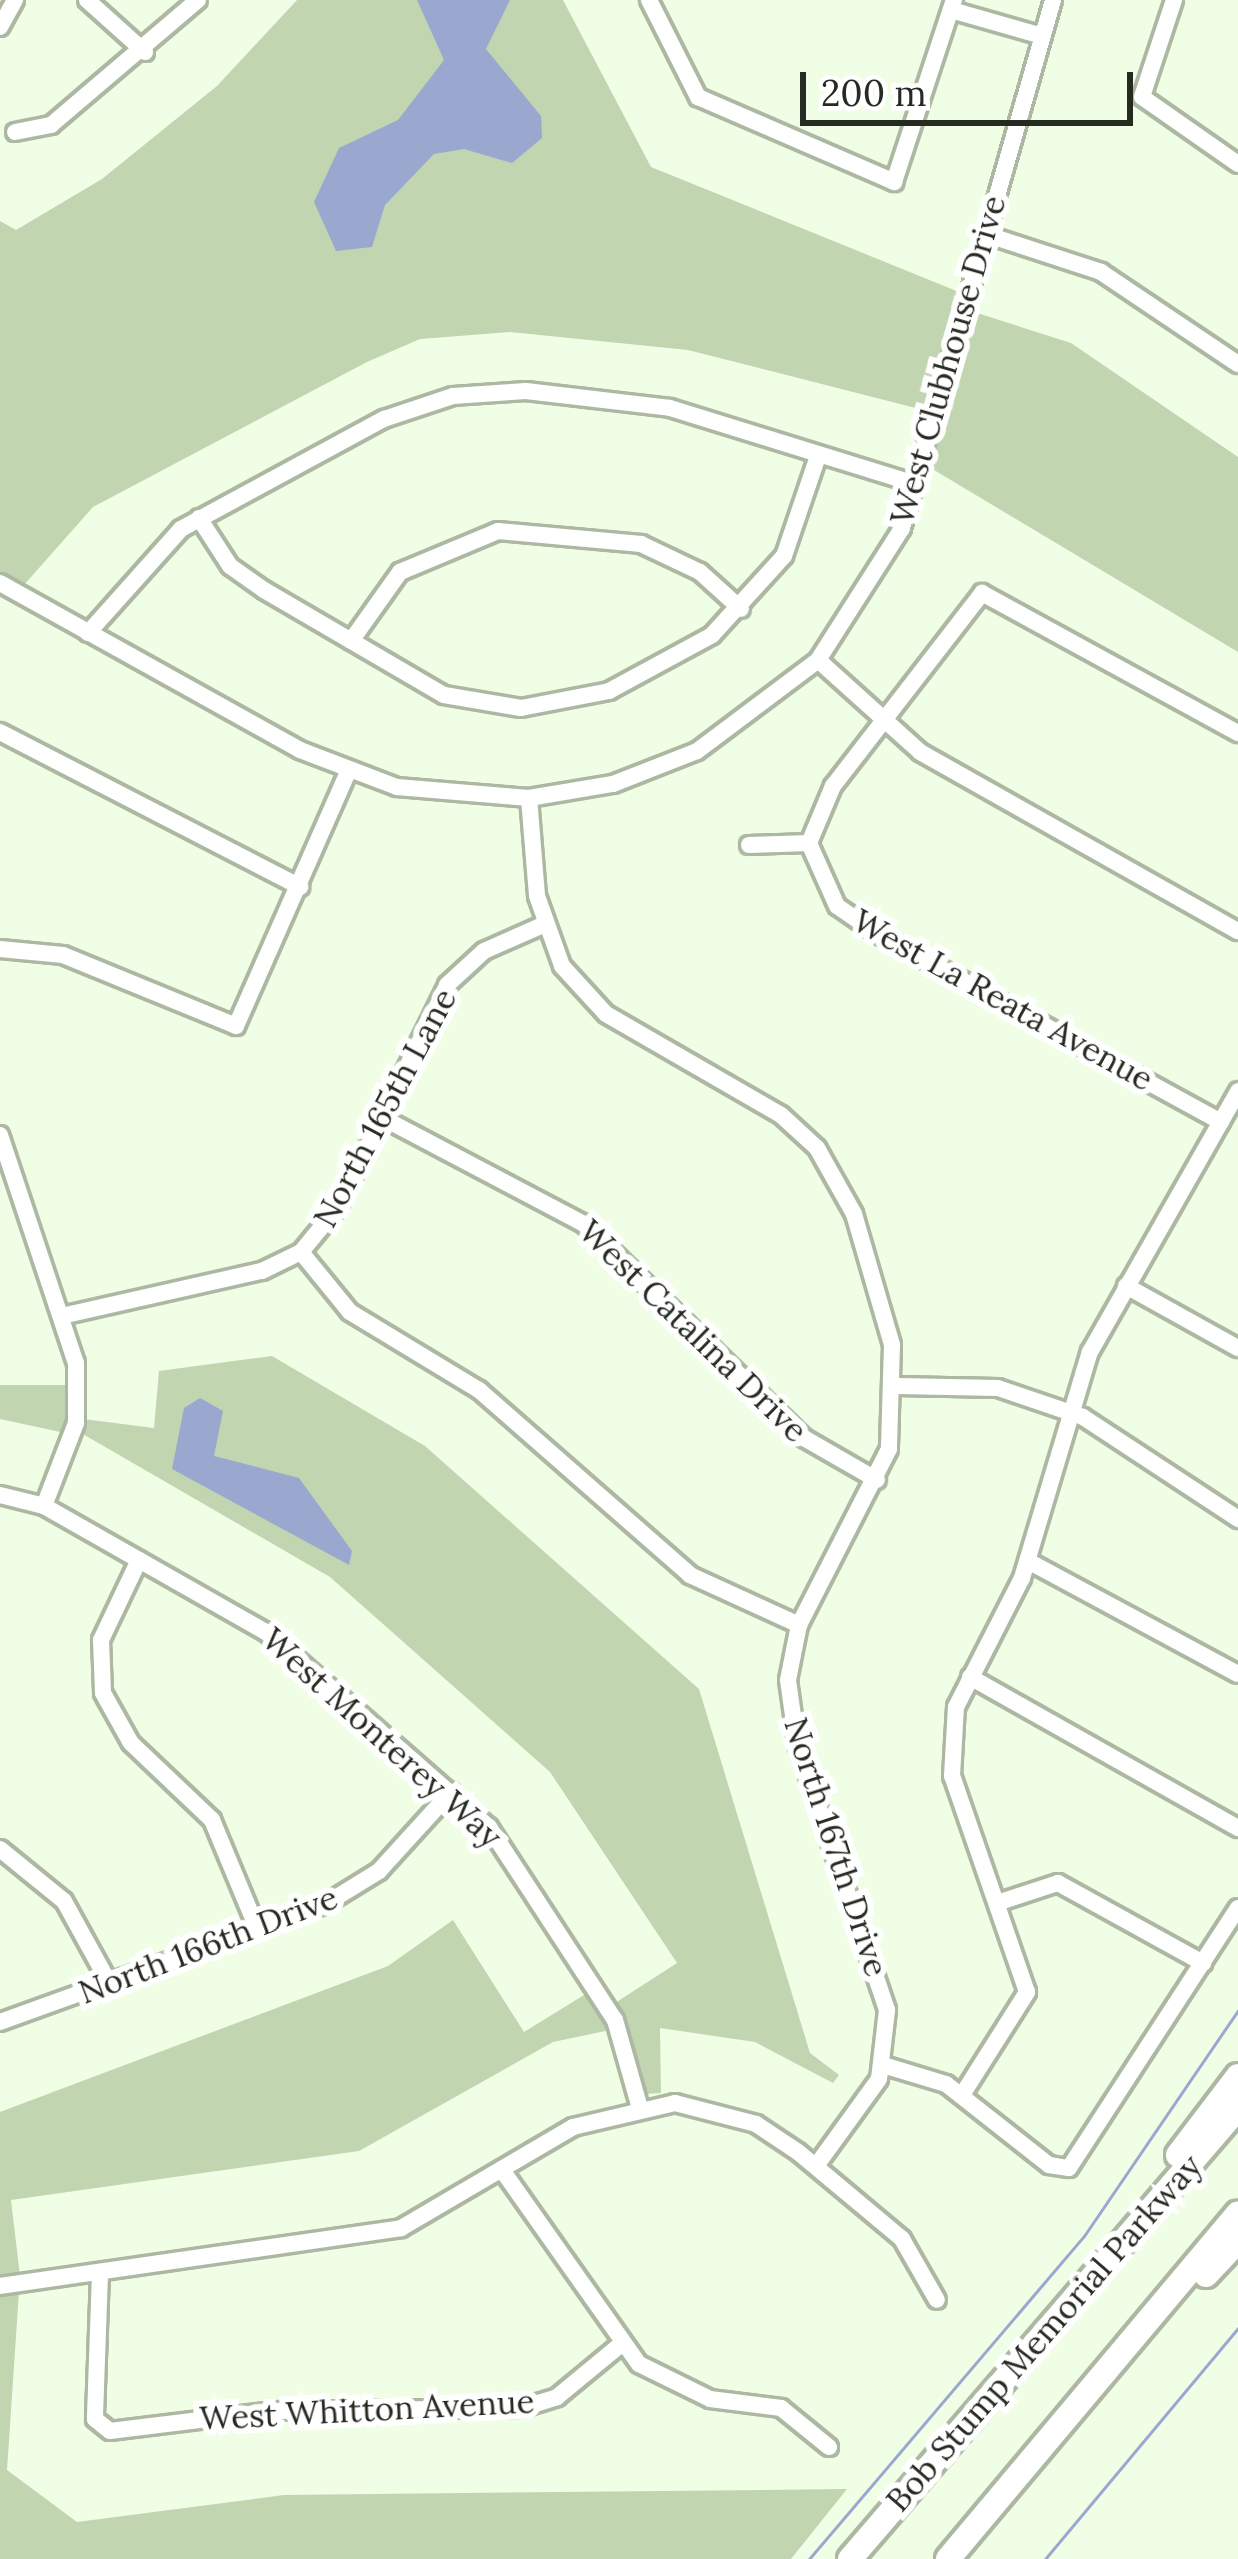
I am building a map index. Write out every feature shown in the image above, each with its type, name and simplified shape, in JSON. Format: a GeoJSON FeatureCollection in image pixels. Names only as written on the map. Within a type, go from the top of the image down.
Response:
{"type":"FeatureCollection","features":[{"type":"Feature","properties":{"kind":"highway"},"geometry":{"type":"LineString","coordinates":[[1062,2311],[1238,2076]]}},
{"type":"Feature","properties":{"kind":"highway","name":"Bob Stump Memorial Parkway"},"geometry":{"type":"LineString","coordinates":[[850,2559],[1238,2108]]}},
{"type":"Feature","properties":{"kind":"highway","name":"Bob Stump Memorial Parkway"},"geometry":{"type":"LineString","coordinates":[[948,2559],[1238,2214]]}},
{"type":"Feature","properties":{"kind":"highway"},"geometry":{"type":"LineString","coordinates":[[1036,2456],[1238,2241]]}},
{"type":"Feature","properties":{"kind":"street"},"geometry":{"type":"LineString","coordinates":[[0,27],[15,0]]}},
{"type":"Feature","properties":{"kind":"street"},"geometry":{"type":"LineString","coordinates":[[87,0],[145,52]]}},
{"type":"Feature","properties":{"kind":"street"},"geometry":{"type":"LineString","coordinates":[[15,132],[51,125],[145,52],[198,0]]}},
{"type":"Feature","properties":{"kind":"street"},"geometry":{"type":"LineString","coordinates":[[649,0],[698,97],[894,182],[952,5],[1042,36]]}},
{"type":"Feature","properties":{"kind":"street","name":"West Clubhouse Drive"},"geometry":{"type":"LineString","coordinates":[[0,583],[348,772],[430,794],[530,798],[672,764],[749,719],[818,660],[874,583],[916,484],[1053,0]]}},
{"type":"Feature","properties":{"kind":"street"},"geometry":{"type":"LineString","coordinates":[[1174,0],[1142,97],[1238,164]]}},
{"type":"Feature","properties":{"kind":"street"},"geometry":{"type":"LineString","coordinates":[[985,234],[1101,272],[1238,364]]}},
{"type":"Feature","properties":{"kind":"street"},"geometry":{"type":"LineString","coordinates":[[88,633],[157,548],[200,518],[384,418],[477,393],[670,408],[916,484]]}},
{"type":"Feature","properties":{"kind":"street"},"geometry":{"type":"LineString","coordinates":[[200,518],[243,577],[461,702],[521,708],[637,680],[741,609],[793,540],[818,456]]}},
{"type":"Feature","properties":{"kind":"street"},"geometry":{"type":"LineString","coordinates":[[350,640],[416,560],[498,530],[640,544],[700,572],[741,609]]}},
{"type":"Feature","properties":{"kind":"street"},"geometry":{"type":"LineString","coordinates":[[749,845],[809,843],[819,808],[982,593],[1238,733]]}},
{"type":"Feature","properties":{"kind":"street"},"geometry":{"type":"LineString","coordinates":[[818,660],[886,723],[957,775],[1238,931]]}},
{"type":"Feature","properties":{"kind":"street"},"geometry":{"type":"LineString","coordinates":[[0,732],[300,887]]}},
{"type":"Feature","properties":{"kind":"street"},"geometry":{"type":"LineString","coordinates":[[0,949],[63,955],[236,1026],[348,772]]}},
{"type":"Feature","properties":{"kind":"street"},"geometry":{"type":"LineString","coordinates":[[530,798],[543,925],[606,1014],[781,1115],[817,1148],[854,1214],[897,1386],[985,1386],[1067,1411],[1238,1519]]}},
{"type":"Feature","properties":{"kind":"street","name":"West La Reata Avenue"},"geometry":{"type":"LineString","coordinates":[[809,843],[837,906],[876,933],[1221,1122]]}},
{"type":"Feature","properties":{"kind":"street","name":"North 165th Lane"},"geometry":{"type":"LineString","coordinates":[[66,1315],[262,1271],[301,1252],[338,1207],[458,972],[543,925]]}},
{"type":"Feature","properties":{"kind":"street"},"geometry":{"type":"LineString","coordinates":[[962,2095],[1027,1992],[950,1761],[970,1678],[1028,1561],[1067,1411],[1126,1286],[1238,1090]]}},
{"type":"Feature","properties":{"kind":"street","name":"West Catalina Drive"},"geometry":{"type":"LineString","coordinates":[[381,1117],[584,1224],[804,1438],[877,1480]]}},
{"type":"Feature","properties":{"kind":"street"},"geometry":{"type":"LineString","coordinates":[[0,1135],[66,1315],[78,1412],[44,1506]]}},
{"type":"Feature","properties":{"kind":"street"},"geometry":{"type":"LineString","coordinates":[[301,1252],[350,1312],[479,1390],[707,1588],[800,1625]]}},
{"type":"Feature","properties":{"kind":"street"},"geometry":{"type":"LineString","coordinates":[[1126,1286],[1238,1348]]}},
{"type":"Feature","properties":{"kind":"street","name":"North 167th Drive"},"geometry":{"type":"LineString","coordinates":[[883,2065],[884,1993],[789,1709],[800,1625],[877,1480],[897,1386]]}},
{"type":"Feature","properties":{"kind":"street","name":"West Monterey Way"},"geometry":{"type":"LineString","coordinates":[[0,1495],[44,1506],[266,1632],[452,1792],[507,1847],[611,2013],[638,2104]]}},
{"type":"Feature","properties":{"kind":"street"},"geometry":{"type":"LineString","coordinates":[[140,1560],[100,1640],[103,1694],[131,1743],[212,1820],[257,1928]]}},
{"type":"Feature","properties":{"kind":"street"},"geometry":{"type":"LineString","coordinates":[[1028,1561],[1238,1674]]}},
{"type":"Feature","properties":{"kind":"street"},"geometry":{"type":"LineString","coordinates":[[970,1678],[1238,1828]]}},
{"type":"Feature","properties":{"kind":"street","name":"North 166th Drive"},"geometry":{"type":"LineString","coordinates":[[0,2022],[356,1888],[452,1792]]}},
{"type":"Feature","properties":{"kind":"street"},"geometry":{"type":"LineString","coordinates":[[0,1849],[64,1900],[109,1982]]}},
{"type":"Feature","properties":{"kind":"street"},"geometry":{"type":"LineString","coordinates":[[997,1903],[1058,1883],[1203,1964]]}},
{"type":"Feature","properties":{"kind":"street"},"geometry":{"type":"LineString","coordinates":[[816,2166],[883,2065],[962,2095],[1064,2169],[1238,1908]]}},
{"type":"Feature","properties":{"kind":"street"},"geometry":{"type":"LineString","coordinates":[[0,2286],[379,2234],[638,2104],[717,2109],[816,2166],[902,2239],[937,2300]]}},
{"type":"Feature","properties":{"kind":"street"},"geometry":{"type":"LineString","coordinates":[[502,2170],[620,2345],[684,2391],[781,2408],[830,2447]]}},
{"type":"Feature","properties":{"kind":"street","name":"West Whitton Avenue"},"geometry":{"type":"LineString","coordinates":[[100,2273],[98,2423],[110,2432],[272,2411],[522,2408],[557,2397],[620,2345]]}},
{"type":"Feature","properties":{"kind":"green space"},"geometry":{"type":"Polygon","coordinates":[[[297,0],[563,0],[651,167],[959,292],[974,312],[1071,343],[1238,457],[1238,652],[929,467],[943,415],[688,350],[510,332],[420,339],[367,362],[93,507],[24,585],[0,572],[0,221],[16,230],[102,179],[217,86],[297,0]]]}},
{"type":"Feature","properties":{"kind":"green space"},"geometry":{"type":"Polygon","coordinates":[[[272,1356],[425,1446],[699,1689],[810,2053],[839,2075],[833,2083],[755,2042],[660,2028],[661,2093],[646,2094],[615,2003],[677,1963],[550,1772],[330,1577],[81,1433],[83,1419],[154,1428],[159,1371],[272,1356]]]}},
{"type":"Feature","properties":{"kind":"green space"},"geometry":{"type":"Polygon","coordinates":[[[0,1385],[70,1385],[65,1433],[0,1419],[0,1385]]]}},
{"type":"Feature","properties":{"kind":"green space"},"geometry":{"type":"Polygon","coordinates":[[[453,1920],[524,2032],[589,1992],[610,2030],[553,2042],[359,2151],[11,2200],[20,2276],[0,2278],[0,2112],[388,1966],[453,1920]]]}},
{"type":"Feature","properties":{"kind":"green space"},"geometry":{"type":"Polygon","coordinates":[[[19,2292],[7,2470],[77,2522],[284,2495],[847,2489],[791,2559],[0,2559],[0,2294],[19,2292]]]}},
{"type":"Feature","properties":{"kind":"water"},"geometry":{"type":"Polygon","coordinates":[[[417,0],[510,0],[486,49],[541,116],[542,138],[512,163],[464,149],[434,154],[385,205],[372,247],[336,251],[314,202],[339,148],[398,120],[444,60],[417,0]]]}},
{"type":"Feature","properties":{"kind":"water"},"geometry":{"type":"Polygon","coordinates":[[[200,1398],[223,1411],[214,1456],[299,1478],[352,1551],[349,1565],[172,1469],[184,1408],[200,1398]]]}},
{"type":"Feature","properties":{"kind":"waterway"},"geometry":{"type":"LineString","coordinates":[[809,2559],[1084,2236],[1238,2010]]}},
{"type":"Feature","properties":{"kind":"waterway"},"geometry":{"type":"LineString","coordinates":[[1045,2559],[1238,2328]]}}]}
